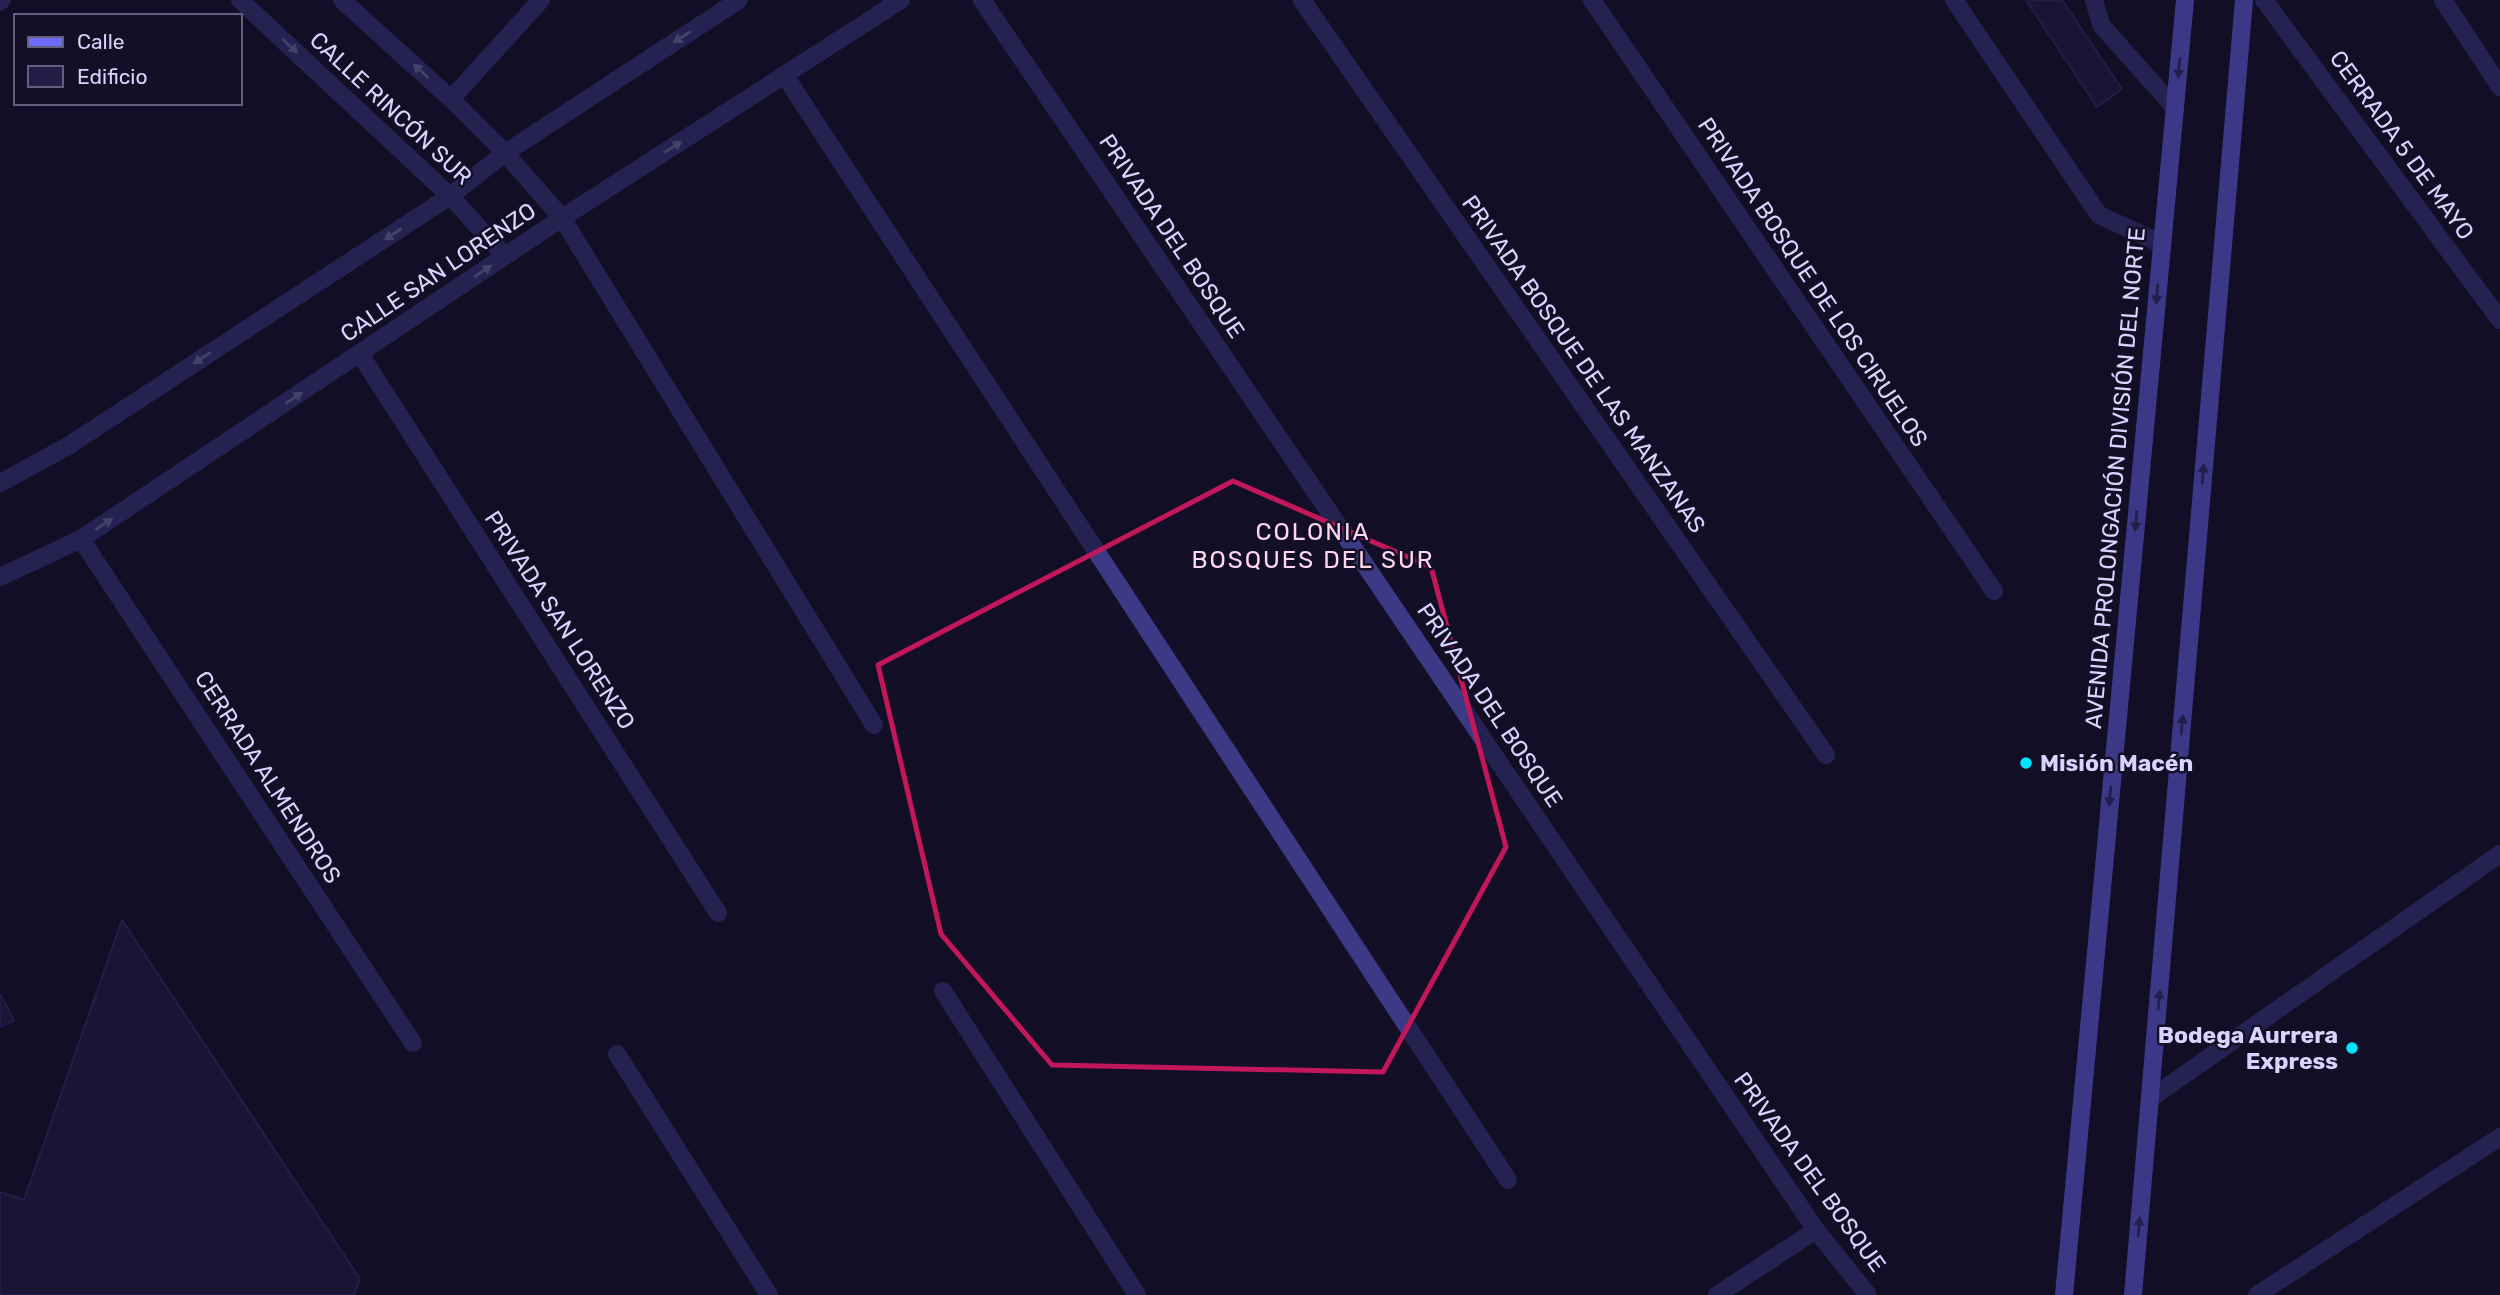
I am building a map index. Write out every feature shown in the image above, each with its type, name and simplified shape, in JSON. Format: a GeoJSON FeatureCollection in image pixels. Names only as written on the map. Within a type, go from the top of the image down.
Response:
{"type":"FeatureCollection","features":[{"type":"Feature","properties":{"kind":"main road","name":"AVENIDA PROLONGACIÓN DIVISIÓN DEL NORTE"},"geometry":{"type":"LineString","coordinates":[[2064,1295],[2185,0]]}},
{"type":"Feature","properties":{"kind":"main road"},"geometry":{"type":"LineString","coordinates":[[2133,1295],[2244,0]]}},
{"type":"Feature","properties":{"kind":"street","name":"CALLE RINCÓN SUR"},"geometry":{"type":"LineString","coordinates":[[240,0],[450,196],[505,256]]}},
{"type":"Feature","properties":{"kind":"street","name":"CALLE RINCÓN SUR"},"geometry":{"type":"LineString","coordinates":[[342,0],[451,99],[505,153],[562,218],[874,725]]}},
{"type":"Feature","properties":{"kind":"street"},"geometry":{"type":"LineString","coordinates":[[451,99],[541,0]]}},
{"type":"Feature","properties":{"kind":"street"},"geometry":{"type":"LineString","coordinates":[[0,484],[68,446],[450,196],[505,153],[739,0]]}},
{"type":"Feature","properties":{"kind":"street","name":"CALLE SAN LORENZO"},"geometry":{"type":"LineString","coordinates":[[0,577],[81,539],[562,218],[901,0]]}},
{"type":"Feature","properties":{"kind":"street","name":"PRIVADA DEL BOSQUE"},"geometry":{"type":"LineString","coordinates":[[982,0],[1816,1230],[1868,1295]]}},
{"type":"Feature","properties":{"kind":"street","name":"PRIVADA BOSQUE DE LAS MANZANAS"},"geometry":{"type":"LineString","coordinates":[[1302,0],[1826,755]]}},
{"type":"Feature","properties":{"kind":"street","name":"PRIVADA BOSQUE DE LOS CIRUELOS"},"geometry":{"type":"LineString","coordinates":[[1592,0],[1994,591]]}},
{"type":"Feature","properties":{"kind":"street"},"geometry":{"type":"LineString","coordinates":[[1954,0],[2099,215],[2162,244]]}},
{"type":"Feature","properties":{"kind":"street"},"geometry":{"type":"LineString","coordinates":[[2094,0],[2101,25],[2175,108]]}},
{"type":"Feature","properties":{"kind":"street","name":"CERRADA 5 DE MAYO"},"geometry":{"type":"LineString","coordinates":[[2264,0],[2500,320]]}},
{"type":"Feature","properties":{"kind":"street"},"geometry":{"type":"LineString","coordinates":[[2443,0],[2500,87]]}},
{"type":"Feature","properties":{"kind":"street"},"geometry":{"type":"LineString","coordinates":[[785,76],[1508,1180]]}},
{"type":"Feature","properties":{"kind":"street","name":"PRIVADA SAN LORENZO"},"geometry":{"type":"LineString","coordinates":[[360,354],[718,913]]}},
{"type":"Feature","properties":{"kind":"street","name":"CERRADA ALMENDROS"},"geometry":{"type":"LineString","coordinates":[[81,539],[413,1043]]}},
{"type":"Feature","properties":{"kind":"street"},"geometry":{"type":"LineString","coordinates":[[2151,1098],[2500,854]]}},
{"type":"Feature","properties":{"kind":"street"},"geometry":{"type":"LineString","coordinates":[[943,991],[1137,1295]]}},
{"type":"Feature","properties":{"kind":"street"},"geometry":{"type":"LineString","coordinates":[[617,1054],[769,1295]]}},
{"type":"Feature","properties":{"kind":"street"},"geometry":{"type":"LineString","coordinates":[[2257,1295],[2500,1137]]}},
{"type":"Feature","properties":{"kind":"street"},"geometry":{"type":"LineString","coordinates":[[1717,1295],[1816,1230]]}},
{"type":"Feature","properties":{"kind":"highlighted area"},"geometry":{"type":"Polygon","coordinates":[[[1233,481],[1431,567],[1506,847],[1383,1072],[1052,1065],[941,934],[878,665],[1233,481]]]}},
{"type":"Feature","properties":{"kind":"building"},"geometry":{"type":"Polygon","coordinates":[[[2026,0],[2062,0],[2122,89],[2097,107],[2026,0]]]}},
{"type":"Feature","properties":{"kind":"building"},"geometry":{"type":"Polygon","coordinates":[[[122,920],[360,1279],[354,1295],[0,1295],[0,1192],[24,1200],[122,920]]]}},
{"type":"Feature","properties":{"kind":"building"},"geometry":{"type":"Polygon","coordinates":[[[0,994],[14,1020],[0,1027],[0,994]]]}},
{"type":"Feature","properties":{"kind":"place","name":"Misión Macén"},"geometry":{"type":"Point","coordinates":[2026,763]}},
{"type":"Feature","properties":{"kind":"place","name":"Bodega Aurrera Express"},"geometry":{"type":"Point","coordinates":[2352,1048]}},
{"type":"Feature","properties":{"kind":"district","name":"COLONIA BOSQUES DEL SUR"},"geometry":{"type":"Point","coordinates":[1313,546]}}]}
